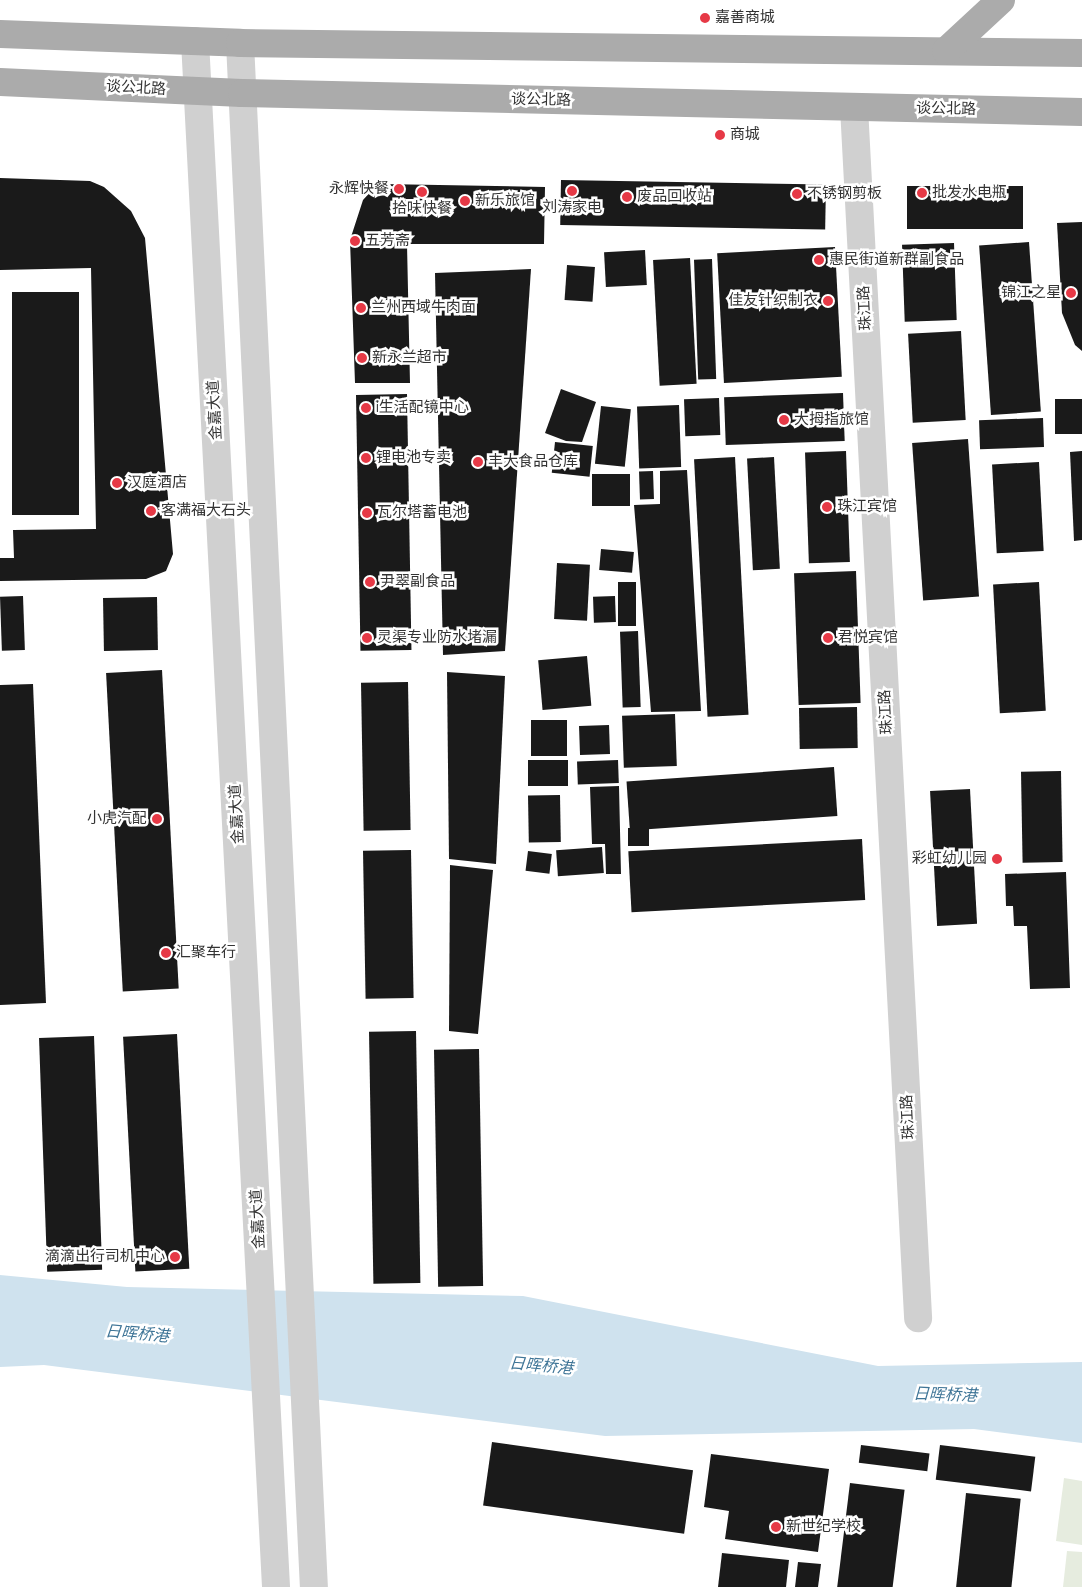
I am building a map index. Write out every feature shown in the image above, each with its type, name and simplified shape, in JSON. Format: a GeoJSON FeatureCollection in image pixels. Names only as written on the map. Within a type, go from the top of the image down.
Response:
{"type":"FeatureCollection","features":[{"type":"Feature","properties":{"kind":"main road"},"geometry":{"type":"LineString","coordinates":[[946,51],[1000,0]]}},
{"type":"Feature","properties":{"kind":"main road"},"geometry":{"type":"LineString","coordinates":[[0,34],[240,43],[1082,53]]}},
{"type":"Feature","properties":{"kind":"main road","name":"谈公北路"},"geometry":{"type":"LineString","coordinates":[[0,82],[242,93],[1082,112]]}},
{"type":"Feature","properties":{"kind":"street","name":"金嘉大道"},"geometry":{"type":"LineString","coordinates":[[196,41],[276,1587]]}},
{"type":"Feature","properties":{"kind":"street"},"geometry":{"type":"LineString","coordinates":[[240,43],[304,1430],[314,1587]]}},
{"type":"Feature","properties":{"kind":"street","name":"珠江路"},"geometry":{"type":"LineString","coordinates":[[854,107],[918,1318]]}},
{"type":"Feature","properties":{"kind":"shaded area"},"geometry":{"type":"Polygon","coordinates":[[[1064,1478],[1082,1481],[1082,1545],[1056,1541],[1064,1478]]]}},
{"type":"Feature","properties":{"kind":"shaded area"},"geometry":{"type":"Polygon","coordinates":[[[1067,1551],[1082,1552],[1082,1587],[1063,1587],[1067,1551]]]}},
{"type":"Feature","properties":{"kind":"water","name":"日晖桥港"},"geometry":{"type":"Polygon","coordinates":[[[0,1275],[127,1287],[523,1296],[878,1366],[1082,1362],[1082,1443],[974,1429],[605,1436],[44,1365],[0,1367],[0,1275]]]}},
{"type":"Feature","properties":{"kind":"building"},"geometry":{"type":"Polygon","coordinates":[[[0,178],[90,181],[104,187],[131,211],[145,238],[173,554],[166,571],[146,579],[0,581],[0,558],[14,558],[13,530],[96,529],[91,268],[0,270],[0,178]]]}},
{"type":"Feature","properties":{"kind":"building"},"geometry":{"type":"Polygon","coordinates":[[[561,180],[826,185],[825,230],[560,225],[561,180]]]}},
{"type":"Feature","properties":{"kind":"building"},"geometry":{"type":"Polygon","coordinates":[[[382,184],[545,187],[544,244],[407,244],[410,383],[355,383],[350,240],[363,200],[374,188],[382,184]]]}},
{"type":"Feature","properties":{"kind":"building"},"geometry":{"type":"Polygon","coordinates":[[[907,186],[1023,186],[1023,229],[907,229],[907,186]]]}},
{"type":"Feature","properties":{"kind":"building","name":"锦江之星"},"geometry":{"type":"Polygon","coordinates":[[[1082,222],[1082,351],[1075,345],[1062,313],[1057,223],[1082,222]]]}},
{"type":"Feature","properties":{"kind":"building"},"geometry":{"type":"Polygon","coordinates":[[[1029,242],[1041,412],[991,415],[979,245],[1029,242]]]}},
{"type":"Feature","properties":{"kind":"building"},"geometry":{"type":"Polygon","coordinates":[[[954,243],[957,320],[905,322],[902,245],[954,243]]]}},
{"type":"Feature","properties":{"kind":"building"},"geometry":{"type":"Polygon","coordinates":[[[835,247],[842,377],[724,383],[717,253],[835,247]]]}},
{"type":"Feature","properties":{"kind":"building"},"geometry":{"type":"Polygon","coordinates":[[[645,250],[647,285],[606,287],[604,252],[645,250]]]}},
{"type":"Feature","properties":{"kind":"building"},"geometry":{"type":"Polygon","coordinates":[[[690,258],[697,384],[660,386],[653,260],[690,258]]]}},
{"type":"Feature","properties":{"kind":"building"},"geometry":{"type":"Polygon","coordinates":[[[712,259],[716,379],[698,380],[694,260],[712,259]]]}},
{"type":"Feature","properties":{"kind":"building"},"geometry":{"type":"Polygon","coordinates":[[[567,265],[595,267],[592,302],[565,300],[567,265]]]}},
{"type":"Feature","properties":{"kind":"building","name":"丰大食品仓库"},"geometry":{"type":"Polygon","coordinates":[[[531,269],[505,651],[443,655],[435,273],[531,269]]]}},
{"type":"Feature","properties":{"kind":"building"},"geometry":{"type":"Polygon","coordinates":[[[12,292],[79,292],[79,515],[12,515],[12,292]]]}},
{"type":"Feature","properties":{"kind":"building"},"geometry":{"type":"Polygon","coordinates":[[[961,331],[966,420],[913,423],[908,334],[961,331]]]}},
{"type":"Feature","properties":{"kind":"building"},"geometry":{"type":"Polygon","coordinates":[[[561,389],[596,402],[582,442],[566,441],[545,433],[561,389]]]}},
{"type":"Feature","properties":{"kind":"building","name":"大拇指旅馆"},"geometry":{"type":"Polygon","coordinates":[[[843,393],[845,441],[726,445],[724,397],[843,393]]]}},
{"type":"Feature","properties":{"kind":"building"},"geometry":{"type":"Polygon","coordinates":[[[407,394],[411,650],[360,651],[356,395],[407,394]]]}},
{"type":"Feature","properties":{"kind":"building"},"geometry":{"type":"Polygon","coordinates":[[[719,398],[720,435],[685,436],[684,399],[719,398]]]}},
{"type":"Feature","properties":{"kind":"building"},"geometry":{"type":"Polygon","coordinates":[[[1055,399],[1082,399],[1082,434],[1055,434],[1055,399]]]}},
{"type":"Feature","properties":{"kind":"building"},"geometry":{"type":"Polygon","coordinates":[[[679,405],[681,467],[639,468],[637,406],[679,405]]]}},
{"type":"Feature","properties":{"kind":"building"},"geometry":{"type":"Polygon","coordinates":[[[601,406],[631,409],[625,467],[595,464],[601,406]]]}},
{"type":"Feature","properties":{"kind":"building"},"geometry":{"type":"Polygon","coordinates":[[[1043,418],[1044,447],[980,449],[979,420],[1043,418]]]}},
{"type":"Feature","properties":{"kind":"building"},"geometry":{"type":"Polygon","coordinates":[[[968,439],[979,597],[923,601],[912,443],[968,439]]]}},
{"type":"Feature","properties":{"kind":"building"},"geometry":{"type":"Polygon","coordinates":[[[555,442],[593,446],[590,477],[552,473],[555,442]]]}},
{"type":"Feature","properties":{"kind":"building","name":"珠江宾馆"},"geometry":{"type":"Polygon","coordinates":[[[846,451],[850,562],[809,563],[805,452],[846,451]]]}},
{"type":"Feature","properties":{"kind":"building"},"geometry":{"type":"Polygon","coordinates":[[[1082,451],[1082,540],[1074,541],[1070,452],[1082,451]]]}},
{"type":"Feature","properties":{"kind":"building"},"geometry":{"type":"Polygon","coordinates":[[[735,457],[749,715],[708,717],[694,459],[735,457]]]}},
{"type":"Feature","properties":{"kind":"building"},"geometry":{"type":"Polygon","coordinates":[[[774,457],[780,569],[753,570],[747,458],[774,457]]]}},
{"type":"Feature","properties":{"kind":"building"},"geometry":{"type":"Polygon","coordinates":[[[1039,462],[1044,551],[997,553],[992,464],[1039,462]]]}},
{"type":"Feature","properties":{"kind":"building"},"geometry":{"type":"Polygon","coordinates":[[[687,470],[701,711],[651,712],[634,505],[660,504],[660,471],[687,470]]]}},
{"type":"Feature","properties":{"kind":"building"},"geometry":{"type":"Polygon","coordinates":[[[639,471],[653,471],[654,499],[640,499],[639,471]]]}},
{"type":"Feature","properties":{"kind":"building"},"geometry":{"type":"Polygon","coordinates":[[[592,474],[630,474],[630,506],[592,506],[592,474]]]}},
{"type":"Feature","properties":{"kind":"building"},"geometry":{"type":"Polygon","coordinates":[[[601,549],[634,552],[632,573],[599,570],[601,549]]]}},
{"type":"Feature","properties":{"kind":"building"},"geometry":{"type":"Polygon","coordinates":[[[557,563],[590,565],[587,621],[554,619],[557,563]]]}},
{"type":"Feature","properties":{"kind":"building","name":"君悦宾馆"},"geometry":{"type":"Polygon","coordinates":[[[856,571],[861,703],[799,705],[794,573],[856,571]]]}},
{"type":"Feature","properties":{"kind":"building"},"geometry":{"type":"Polygon","coordinates":[[[618,582],[636,582],[636,626],[618,626],[618,582]]]}},
{"type":"Feature","properties":{"kind":"building"},"geometry":{"type":"Polygon","coordinates":[[[1039,582],[1046,711],[1000,713],[993,584],[1039,582]]]}},
{"type":"Feature","properties":{"kind":"building"},"geometry":{"type":"Polygon","coordinates":[[[23,596],[25,650],[2,651],[0,597],[23,596]]]}},
{"type":"Feature","properties":{"kind":"building"},"geometry":{"type":"Polygon","coordinates":[[[615,596],[616,622],[594,623],[593,597],[615,596]]]}},
{"type":"Feature","properties":{"kind":"building"},"geometry":{"type":"Polygon","coordinates":[[[157,597],[158,650],[104,651],[103,598],[157,597]]]}},
{"type":"Feature","properties":{"kind":"building"},"geometry":{"type":"Polygon","coordinates":[[[638,631],[641,707],[623,708],[620,632],[638,631]]]}},
{"type":"Feature","properties":{"kind":"building"},"geometry":{"type":"Polygon","coordinates":[[[587,656],[591,706],[543,710],[538,660],[587,656]]]}},
{"type":"Feature","properties":{"kind":"building"},"geometry":{"type":"Polygon","coordinates":[[[162,670],[179,989],[123,991],[106,673],[162,670]]]}},
{"type":"Feature","properties":{"kind":"building"},"geometry":{"type":"Polygon","coordinates":[[[447,672],[505,676],[496,864],[449,859],[447,672]]]}},
{"type":"Feature","properties":{"kind":"building"},"geometry":{"type":"Polygon","coordinates":[[[408,682],[411,830],[364,831],[361,683],[408,682]]]}},
{"type":"Feature","properties":{"kind":"building"},"geometry":{"type":"Polygon","coordinates":[[[33,684],[46,1003],[0,1005],[0,685],[33,684]]]}},
{"type":"Feature","properties":{"kind":"building"},"geometry":{"type":"Polygon","coordinates":[[[857,707],[858,748],[800,749],[799,708],[857,707]]]}},
{"type":"Feature","properties":{"kind":"building"},"geometry":{"type":"Polygon","coordinates":[[[675,714],[677,766],[624,768],[622,716],[675,714]]]}},
{"type":"Feature","properties":{"kind":"building"},"geometry":{"type":"Polygon","coordinates":[[[531,720],[567,720],[567,756],[531,756],[531,720]]]}},
{"type":"Feature","properties":{"kind":"building"},"geometry":{"type":"Polygon","coordinates":[[[609,725],[610,754],[580,755],[579,726],[609,725]]]}},
{"type":"Feature","properties":{"kind":"building"},"geometry":{"type":"Polygon","coordinates":[[[528,760],[568,760],[568,786],[528,786],[528,760]]]}},
{"type":"Feature","properties":{"kind":"building"},"geometry":{"type":"Polygon","coordinates":[[[618,760],[619,783],[578,784],[577,761],[618,760]]]}},
{"type":"Feature","properties":{"kind":"building"},"geometry":{"type":"Polygon","coordinates":[[[834,767],[837,816],[630,830],[627,782],[834,767]]]}},
{"type":"Feature","properties":{"kind":"building"},"geometry":{"type":"Polygon","coordinates":[[[1061,771],[1063,862],[1023,863],[1021,772],[1061,771]]]}},
{"type":"Feature","properties":{"kind":"building"},"geometry":{"type":"Polygon","coordinates":[[[619,786],[621,874],[606,874],[605,844],[592,844],[590,787],[619,786]]]}},
{"type":"Feature","properties":{"kind":"building"},"geometry":{"type":"Polygon","coordinates":[[[970,789],[977,924],[937,926],[930,791],[970,789]]]}},
{"type":"Feature","properties":{"kind":"building"},"geometry":{"type":"Polygon","coordinates":[[[560,795],[561,842],[529,843],[528,796],[560,795]]]}},
{"type":"Feature","properties":{"kind":"building"},"geometry":{"type":"Polygon","coordinates":[[[628,828],[649,828],[649,846],[628,846],[628,828]]]}},
{"type":"Feature","properties":{"kind":"building"},"geometry":{"type":"Polygon","coordinates":[[[862,839],[865,900],[632,912],[628,851],[862,839]]]}},
{"type":"Feature","properties":{"kind":"building"},"geometry":{"type":"Polygon","coordinates":[[[602,847],[604,873],[558,876],[556,850],[602,847]]]}},
{"type":"Feature","properties":{"kind":"building"},"geometry":{"type":"Polygon","coordinates":[[[411,850],[414,998],[366,999],[363,851],[411,850]]]}},
{"type":"Feature","properties":{"kind":"building"},"geometry":{"type":"Polygon","coordinates":[[[528,851],[552,854],[549,874],[526,871],[528,851]]]}},
{"type":"Feature","properties":{"kind":"building"},"geometry":{"type":"Polygon","coordinates":[[[450,865],[493,870],[478,1034],[449,1031],[450,865]]]}},
{"type":"Feature","properties":{"kind":"building"},"geometry":{"type":"Polygon","coordinates":[[[1066,872],[1070,988],[1030,989],[1027,926],[1014,926],[1013,906],[1006,906],[1005,874],[1066,872]]]}},
{"type":"Feature","properties":{"kind":"building"},"geometry":{"type":"Polygon","coordinates":[[[416,1031],[420,1283],[373,1284],[369,1032],[416,1031]]]}},
{"type":"Feature","properties":{"kind":"building"},"geometry":{"type":"Polygon","coordinates":[[[177,1034],[189,1269],[135,1272],[123,1037],[177,1034]]]}},
{"type":"Feature","properties":{"kind":"building"},"geometry":{"type":"Polygon","coordinates":[[[94,1036],[102,1270],[47,1272],[39,1038],[94,1036]]]}},
{"type":"Feature","properties":{"kind":"building"},"geometry":{"type":"Polygon","coordinates":[[[479,1049],[483,1286],[438,1287],[434,1050],[479,1049]]]}},
{"type":"Feature","properties":{"kind":"building"},"geometry":{"type":"Polygon","coordinates":[[[492,1442],[693,1470],[684,1534],[483,1505],[492,1442]]]}},
{"type":"Feature","properties":{"kind":"building"},"geometry":{"type":"Polygon","coordinates":[[[861,1445],[929,1453],[927,1471],[859,1463],[861,1445]]]}},
{"type":"Feature","properties":{"kind":"building"},"geometry":{"type":"Polygon","coordinates":[[[940,1445],[1035,1457],[1031,1491],[936,1480],[940,1445]]]}},
{"type":"Feature","properties":{"kind":"building"},"geometry":{"type":"Polygon","coordinates":[[[711,1454],[829,1469],[818,1552],[725,1539],[729,1511],[704,1507],[711,1454]]]}},
{"type":"Feature","properties":{"kind":"building"},"geometry":{"type":"Polygon","coordinates":[[[850,1483],[905,1490],[893,1587],[837,1587],[850,1483]]]}},
{"type":"Feature","properties":{"kind":"building"},"geometry":{"type":"Polygon","coordinates":[[[966,1493],[1021,1499],[1011,1587],[956,1587],[966,1493]]]}},
{"type":"Feature","properties":{"kind":"building"},"geometry":{"type":"Polygon","coordinates":[[[722,1553],[789,1560],[786,1587],[718,1587],[722,1553]]]}},
{"type":"Feature","properties":{"kind":"building"},"geometry":{"type":"Polygon","coordinates":[[[798,1562],[821,1564],[818,1587],[795,1587],[798,1562]]]}},
{"type":"Feature","properties":{"kind":"place","name":"嘉善商城"},"geometry":{"type":"Point","coordinates":[705,18]}},
{"type":"Feature","properties":{"kind":"place","name":"商城"},"geometry":{"type":"Point","coordinates":[720,135]}},
{"type":"Feature","properties":{"kind":"place","name":"永辉快餐"},"geometry":{"type":"Point","coordinates":[399,189]}},
{"type":"Feature","properties":{"kind":"place","name":"刘涛家电"},"geometry":{"type":"Point","coordinates":[572,191]}},
{"type":"Feature","properties":{"kind":"place","name":"拾味快餐"},"geometry":{"type":"Point","coordinates":[422,192]}},
{"type":"Feature","properties":{"kind":"place","name":"批发水电瓶"},"geometry":{"type":"Point","coordinates":[922,193]}},
{"type":"Feature","properties":{"kind":"place","name":"不锈钢剪板"},"geometry":{"type":"Point","coordinates":[797,194]}},
{"type":"Feature","properties":{"kind":"place","name":"废品回收站"},"geometry":{"type":"Point","coordinates":[627,197]}},
{"type":"Feature","properties":{"kind":"place","name":"新乐旅馆"},"geometry":{"type":"Point","coordinates":[465,201]}},
{"type":"Feature","properties":{"kind":"place","name":"五芳斋"},"geometry":{"type":"Point","coordinates":[355,241]}},
{"type":"Feature","properties":{"kind":"place","name":"惠民街道新群副食品"},"geometry":{"type":"Point","coordinates":[819,260]}},
{"type":"Feature","properties":{"kind":"place","name":"锦江之星"},"geometry":{"type":"Point","coordinates":[1071,293]}},
{"type":"Feature","properties":{"kind":"place","name":"佳友针织制衣"},"geometry":{"type":"Point","coordinates":[828,301]}},
{"type":"Feature","properties":{"kind":"place","name":"兰州西域牛肉面"},"geometry":{"type":"Point","coordinates":[361,308]}},
{"type":"Feature","properties":{"kind":"place","name":"新永兰超市"},"geometry":{"type":"Point","coordinates":[362,358]}},
{"type":"Feature","properties":{"kind":"place","name":"i生活配镜中心"},"geometry":{"type":"Point","coordinates":[366,408]}},
{"type":"Feature","properties":{"kind":"place","name":"大拇指旅馆"},"geometry":{"type":"Point","coordinates":[784,420]}},
{"type":"Feature","properties":{"kind":"place","name":"锂电池专卖"},"geometry":{"type":"Point","coordinates":[366,458]}},
{"type":"Feature","properties":{"kind":"place","name":"丰大食品仓库"},"geometry":{"type":"Point","coordinates":[478,462]}},
{"type":"Feature","properties":{"kind":"place","name":"汉庭酒店"},"geometry":{"type":"Point","coordinates":[117,483]}},
{"type":"Feature","properties":{"kind":"place","name":"珠江宾馆"},"geometry":{"type":"Point","coordinates":[827,507]}},
{"type":"Feature","properties":{"kind":"place","name":"客满福大石头"},"geometry":{"type":"Point","coordinates":[151,511]}},
{"type":"Feature","properties":{"kind":"place","name":"瓦尔塔蓄电池"},"geometry":{"type":"Point","coordinates":[367,513]}},
{"type":"Feature","properties":{"kind":"place","name":"尹翠副食品"},"geometry":{"type":"Point","coordinates":[370,582]}},
{"type":"Feature","properties":{"kind":"place","name":"灵渠专业防水堵漏"},"geometry":{"type":"Point","coordinates":[367,638]}},
{"type":"Feature","properties":{"kind":"place","name":"君悦宾馆"},"geometry":{"type":"Point","coordinates":[828,638]}},
{"type":"Feature","properties":{"kind":"place","name":"小虎汽配"},"geometry":{"type":"Point","coordinates":[157,819]}},
{"type":"Feature","properties":{"kind":"place","name":"彩虹幼儿园"},"geometry":{"type":"Point","coordinates":[997,859]}},
{"type":"Feature","properties":{"kind":"place","name":"汇聚车行"},"geometry":{"type":"Point","coordinates":[166,953]}},
{"type":"Feature","properties":{"kind":"place","name":"滴滴出行司机中心"},"geometry":{"type":"Point","coordinates":[175,1257]}},
{"type":"Feature","properties":{"kind":"place","name":"新世纪学校"},"geometry":{"type":"Point","coordinates":[776,1527]}}]}
